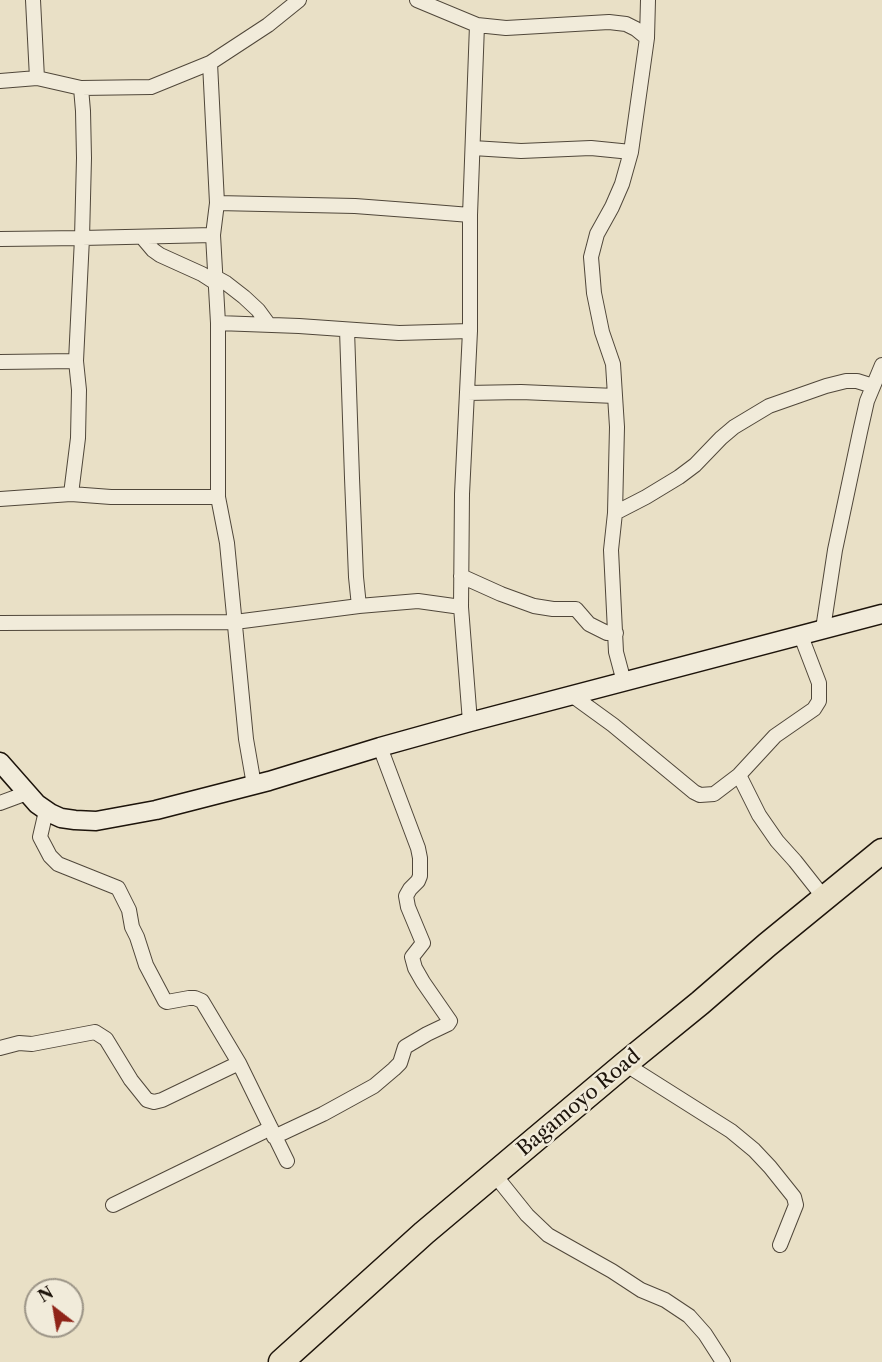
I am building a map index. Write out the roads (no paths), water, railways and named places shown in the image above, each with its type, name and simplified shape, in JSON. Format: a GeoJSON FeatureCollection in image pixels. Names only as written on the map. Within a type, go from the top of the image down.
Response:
{"type":"FeatureCollection","features":[{"type":"Feature","properties":{"kind":"highway","name":"Bagamoyo Road"},"geometry":{"type":"LineString","coordinates":[[281,1362],[424,1233],[882,851]]}},
{"type":"Feature","properties":{"kind":"street"},"geometry":{"type":"LineString","coordinates":[[33,0],[37,78]]}},
{"type":"Feature","properties":{"kind":"street"},"geometry":{"type":"LineString","coordinates":[[0,81],[37,78],[81,88],[151,87],[210,63],[268,25],[299,0]]}},
{"type":"Feature","properties":{"kind":"street"},"geometry":{"type":"LineString","coordinates":[[417,0],[477,25],[506,28],[609,22],[636,28],[647,38]]}},
{"type":"Feature","properties":{"kind":"street"},"geometry":{"type":"LineString","coordinates":[[624,682],[616,652],[611,550],[615,513],[617,427],[613,364],[602,332],[594,293],[591,257],[597,234],[622,184],[631,152],[647,38],[648,0]]}},
{"type":"Feature","properties":{"kind":"street"},"geometry":{"type":"LineString","coordinates":[[470,722],[460,607],[462,494],[470,331],[470,215],[477,25]]}},
{"type":"Feature","properties":{"kind":"street"},"geometry":{"type":"LineString","coordinates":[[210,63],[217,203],[213,235],[218,323],[218,497],[227,543],[246,739],[254,785]]}},
{"type":"Feature","properties":{"kind":"street"},"geometry":{"type":"LineString","coordinates":[[70,494],[78,438],[79,390],[76,361],[84,158],[81,88]]}},
{"type":"Feature","properties":{"kind":"street"},"geometry":{"type":"LineString","coordinates":[[473,148],[521,151],[591,148],[631,152]]}},
{"type":"Feature","properties":{"kind":"street"},"geometry":{"type":"LineString","coordinates":[[217,203],[355,206],[470,215]]}},
{"type":"Feature","properties":{"kind":"street"},"geometry":{"type":"LineString","coordinates":[[0,239],[213,235]]}},
{"type":"Feature","properties":{"kind":"street"},"geometry":{"type":"LineString","coordinates":[[142,237],[160,255],[226,283],[258,310],[269,325]]}},
{"type":"Feature","properties":{"kind":"street"},"geometry":{"type":"LineString","coordinates":[[218,323],[399,333],[470,331]]}},
{"type":"Feature","properties":{"kind":"street"},"geometry":{"type":"LineString","coordinates":[[347,330],[356,577],[360,606]]}},
{"type":"Feature","properties":{"kind":"street"},"geometry":{"type":"LineString","coordinates":[[0,362],[76,361]]}},
{"type":"Feature","properties":{"kind":"street"},"geometry":{"type":"LineString","coordinates":[[823,629],[835,550],[867,400],[882,365]]}},
{"type":"Feature","properties":{"kind":"street"},"geometry":{"type":"LineString","coordinates":[[615,513],[679,477],[695,465],[734,427],[769,406],[846,381],[857,381],[873,386]]}},
{"type":"Feature","properties":{"kind":"street"},"geometry":{"type":"LineString","coordinates":[[467,393],[521,392],[615,396]]}},
{"type":"Feature","properties":{"kind":"street"},"geometry":{"type":"LineString","coordinates":[[0,499],[70,494],[111,497],[218,497]]}},
{"type":"Feature","properties":{"kind":"street"},"geometry":{"type":"LineString","coordinates":[[461,576],[534,606],[576,609],[589,624],[607,633],[616,633]]}},
{"type":"Feature","properties":{"kind":"street"},"geometry":{"type":"LineString","coordinates":[[0,623],[235,622],[360,606],[418,602],[460,607]]}},
{"type":"Feature","properties":{"kind":"street"},"geometry":{"type":"LineString","coordinates":[[0,762],[46,811],[61,818],[96,821],[156,810],[254,785],[470,722],[882,614]]}},
{"type":"Feature","properties":{"kind":"street"},"geometry":{"type":"LineString","coordinates":[[573,696],[613,725],[694,792],[700,795],[714,794],[739,775],[775,736],[814,709],[819,701],[819,683],[801,636]]}},
{"type":"Feature","properties":{"kind":"street"},"geometry":{"type":"LineString","coordinates":[[113,1204],[273,1132],[323,1114],[374,1086],[400,1063],[405,1047],[450,1023],[449,1018],[423,982],[412,957],[423,943],[408,907],[406,896],[420,876],[420,858],[380,747]]}},
{"type":"Feature","properties":{"kind":"street"},"geometry":{"type":"LineString","coordinates":[[739,775],[759,814],[777,841],[825,899]]}},
{"type":"Feature","properties":{"kind":"street"},"geometry":{"type":"LineString","coordinates":[[0,803],[27,793]]}},
{"type":"Feature","properties":{"kind":"street"},"geometry":{"type":"LineString","coordinates":[[46,811],[40,837],[50,856],[57,864],[118,888],[129,910],[132,927],[146,964],[165,1001],[189,998],[202,1001],[239,1063],[287,1161]]}},
{"type":"Feature","properties":{"kind":"street"},"geometry":{"type":"LineString","coordinates":[[0,1048],[95,1032],[106,1039],[124,1070],[147,1100],[154,1102],[239,1063]]}},
{"type":"Feature","properties":{"kind":"street"},"geometry":{"type":"LineString","coordinates":[[625,1064],[731,1131],[770,1167],[794,1197],[796,1205],[780,1245]]}},
{"type":"Feature","properties":{"kind":"street"},"geometry":{"type":"LineString","coordinates":[[494,1174],[519,1207],[548,1234],[689,1316],[705,1334],[723,1362]]}}]}
